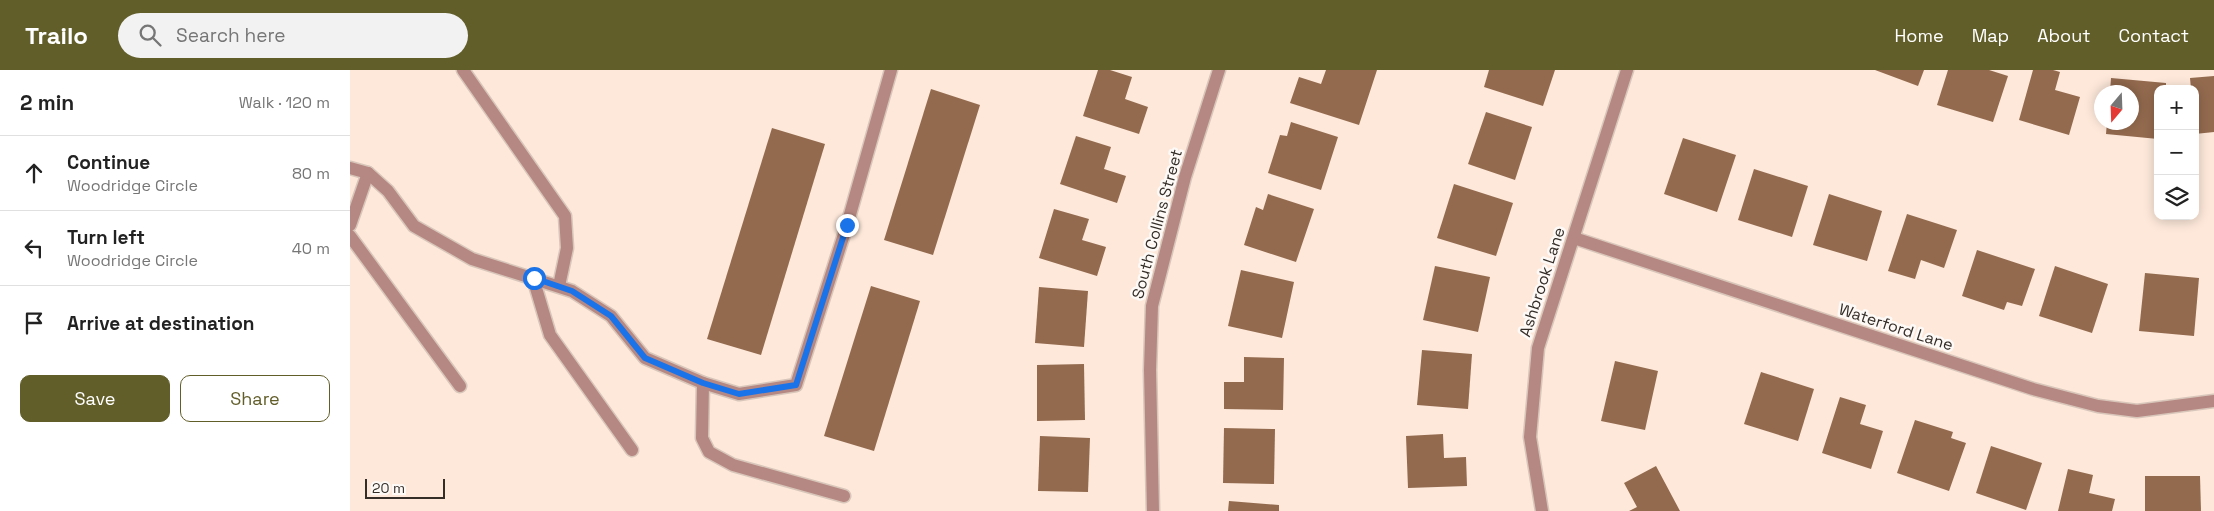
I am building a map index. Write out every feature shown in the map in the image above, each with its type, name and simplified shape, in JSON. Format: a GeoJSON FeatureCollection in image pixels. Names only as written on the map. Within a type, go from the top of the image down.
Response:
{"type":"FeatureCollection","features":[{"type":"Feature","properties":{"kind":"street"},"geometry":{"type":"LineString","coordinates":[[464,70],[565,216],[567,248],[559,286]]}},
{"type":"Feature","properties":{"kind":"street"},"geometry":{"type":"LineString","coordinates":[[350,168],[368,173],[388,191],[414,226],[472,260],[572,291],[611,316],[645,358],[703,383],[739,394],[796,385],[847,225],[891,70]]}},
{"type":"Feature","properties":{"kind":"street","name":"South Collins Street"},"geometry":{"type":"LineString","coordinates":[[1153,511],[1150,370],[1152,306],[1185,177],[1219,70]]}},
{"type":"Feature","properties":{"kind":"street","name":"Ashbrook Lane"},"geometry":{"type":"LineString","coordinates":[[1542,511],[1530,437],[1538,348],[1627,70]]}},
{"type":"Feature","properties":{"kind":"street"},"geometry":{"type":"LineString","coordinates":[[350,226],[368,173]]}},
{"type":"Feature","properties":{"kind":"street"},"geometry":{"type":"LineString","coordinates":[[350,236],[460,386]]}},
{"type":"Feature","properties":{"kind":"street","name":"Waterford Lane"},"geometry":{"type":"LineString","coordinates":[[1574,238],[2033,389],[2098,406],[2137,411],[2214,401]]}},
{"type":"Feature","properties":{"kind":"street"},"geometry":{"type":"LineString","coordinates":[[534,278],[550,335],[632,450]]}},
{"type":"Feature","properties":{"kind":"street"},"geometry":{"type":"LineString","coordinates":[[703,383],[702,438],[709,452],[733,466],[844,496]]}},
{"type":"Feature","properties":{"kind":"building"},"geometry":{"type":"Polygon","coordinates":[[[1098,70],[1110,70],[1132,77],[1125,99],[1148,107],[1139,134],[1083,116],[1098,70]]]}},
{"type":"Feature","properties":{"kind":"building"},"geometry":{"type":"Polygon","coordinates":[[[1326,70],[1377,70],[1359,125],[1290,103],[1299,77],[1321,84],[1326,70]]]}},
{"type":"Feature","properties":{"kind":"building"},"geometry":{"type":"Polygon","coordinates":[[[1489,70],[1555,70],[1543,106],[1484,87],[1489,70]]]}},
{"type":"Feature","properties":{"kind":"building"},"geometry":{"type":"Polygon","coordinates":[[[1875,70],[1924,70],[1918,86],[1875,70]]]}},
{"type":"Feature","properties":{"kind":"building"},"geometry":{"type":"Polygon","coordinates":[[[1948,70],[1989,70],[2008,76],[1993,122],[1937,105],[1948,70]]]}},
{"type":"Feature","properties":{"kind":"building"},"geometry":{"type":"Polygon","coordinates":[[[2033,70],[2060,72],[2055,90],[2080,97],[2069,135],[2019,120],[2033,70]]]}},
{"type":"Feature","properties":{"kind":"building"},"geometry":{"type":"Polygon","coordinates":[[[2214,76],[2214,132],[2199,134],[2199,85],[2191,85],[2190,78],[2214,76]]]}},
{"type":"Feature","properties":{"kind":"building"},"geometry":{"type":"Polygon","coordinates":[[[2111,78],[2166,83],[2166,85],[2154,85],[2154,139],[2106,134],[2106,130],[2139,130],[2139,85],[2110,85],[2111,78]]]}},
{"type":"Feature","properties":{"kind":"building"},"geometry":{"type":"Polygon","coordinates":[[[931,89],[980,105],[933,255],[884,240],[931,89]]]}},
{"type":"Feature","properties":{"kind":"building"},"geometry":{"type":"Polygon","coordinates":[[[1486,112],[1532,127],[1515,180],[1468,164],[1486,112]]]}},
{"type":"Feature","properties":{"kind":"building"},"geometry":{"type":"Polygon","coordinates":[[[1291,122],[1338,137],[1321,190],[1268,173],[1280,135],[1287,136],[1291,122]]]}},
{"type":"Feature","properties":{"kind":"building"},"geometry":{"type":"Polygon","coordinates":[[[772,128],[825,144],[761,355],[707,339],[772,128]]]}},
{"type":"Feature","properties":{"kind":"building"},"geometry":{"type":"Polygon","coordinates":[[[1076,136],[1111,147],[1104,169],[1126,176],[1117,203],[1060,184],[1076,136]]]}},
{"type":"Feature","properties":{"kind":"building"},"geometry":{"type":"Polygon","coordinates":[[[1683,138],[1736,155],[1717,212],[1664,194],[1683,138]]]}},
{"type":"Feature","properties":{"kind":"building"},"geometry":{"type":"Polygon","coordinates":[[[1754,169],[1808,186],[1792,237],[1738,220],[1754,169]]]}},
{"type":"Feature","properties":{"kind":"building"},"geometry":{"type":"Polygon","coordinates":[[[1454,184],[1513,203],[1496,256],[1437,238],[1454,184]]]}},
{"type":"Feature","properties":{"kind":"building"},"geometry":{"type":"Polygon","coordinates":[[[1268,194],[1314,209],[1296,262],[1244,245],[1256,207],[1263,210],[1268,194]]]}},
{"type":"Feature","properties":{"kind":"building"},"geometry":{"type":"Polygon","coordinates":[[[1829,194],[1882,211],[1867,261],[1813,245],[1829,194]]]}},
{"type":"Feature","properties":{"kind":"building"},"geometry":{"type":"Polygon","coordinates":[[[1054,209],[1089,219],[1082,240],[1106,247],[1097,276],[1039,258],[1054,209]]]}},
{"type":"Feature","properties":{"kind":"building"},"geometry":{"type":"Polygon","coordinates":[[[1907,214],[1957,230],[1944,268],[1921,260],[1915,279],[1888,271],[1907,214]]]}},
{"type":"Feature","properties":{"kind":"building"},"geometry":{"type":"Polygon","coordinates":[[[1977,250],[2035,269],[2022,306],[2007,302],[2004,310],[1962,296],[1977,250]]]}},
{"type":"Feature","properties":{"kind":"building"},"geometry":{"type":"Polygon","coordinates":[[[1435,266],[1490,277],[1478,332],[1423,320],[1435,266]]]}},
{"type":"Feature","properties":{"kind":"building"},"geometry":{"type":"Polygon","coordinates":[[[2055,266],[2108,284],[2092,333],[2039,316],[2055,266]]]}},
{"type":"Feature","properties":{"kind":"building"},"geometry":{"type":"Polygon","coordinates":[[[1241,270],[1294,282],[1282,338],[1228,326],[1241,270]]]}},
{"type":"Feature","properties":{"kind":"building"},"geometry":{"type":"Polygon","coordinates":[[[2145,273],[2199,278],[2194,336],[2139,331],[2145,273]]]}},
{"type":"Feature","properties":{"kind":"building"},"geometry":{"type":"Polygon","coordinates":[[[871,286],[920,301],[874,451],[824,436],[871,286]]]}},
{"type":"Feature","properties":{"kind":"building"},"geometry":{"type":"Polygon","coordinates":[[[1039,287],[1088,291],[1084,347],[1035,343],[1039,287]]]}},
{"type":"Feature","properties":{"kind":"building"},"geometry":{"type":"Polygon","coordinates":[[[1422,350],[1472,354],[1468,409],[1417,405],[1422,350]]]}},
{"type":"Feature","properties":{"kind":"building"},"geometry":{"type":"Polygon","coordinates":[[[1244,357],[1284,358],[1283,410],[1224,409],[1224,382],[1244,382],[1244,357]]]}},
{"type":"Feature","properties":{"kind":"building"},"geometry":{"type":"Polygon","coordinates":[[[1615,361],[1658,371],[1645,430],[1601,421],[1615,361]]]}},
{"type":"Feature","properties":{"kind":"building"},"geometry":{"type":"Polygon","coordinates":[[[1084,364],[1085,420],[1037,421],[1037,365],[1084,364]]]}},
{"type":"Feature","properties":{"kind":"building"},"geometry":{"type":"Polygon","coordinates":[[[1761,372],[1814,389],[1798,441],[1744,424],[1761,372]]]}},
{"type":"Feature","properties":{"kind":"building"},"geometry":{"type":"Polygon","coordinates":[[[1840,397],[1866,405],[1860,424],[1883,431],[1871,469],[1822,453],[1840,397]]]}},
{"type":"Feature","properties":{"kind":"building"},"geometry":{"type":"Polygon","coordinates":[[[1915,420],[1953,432],[1951,438],[1966,443],[1949,491],[1897,473],[1915,420]]]}},
{"type":"Feature","properties":{"kind":"building"},"geometry":{"type":"Polygon","coordinates":[[[1224,428],[1275,429],[1274,484],[1223,483],[1224,428]]]}},
{"type":"Feature","properties":{"kind":"building"},"geometry":{"type":"Polygon","coordinates":[[[1443,434],[1444,458],[1466,457],[1467,486],[1408,488],[1406,436],[1443,434]]]}},
{"type":"Feature","properties":{"kind":"building"},"geometry":{"type":"Polygon","coordinates":[[[1040,436],[1090,438],[1088,492],[1038,491],[1040,436]]]}},
{"type":"Feature","properties":{"kind":"building"},"geometry":{"type":"Polygon","coordinates":[[[1991,446],[2042,463],[2026,510],[1976,493],[1991,446]]]}},
{"type":"Feature","properties":{"kind":"building"},"geometry":{"type":"Polygon","coordinates":[[[1656,466],[1680,511],[1629,511],[1637,507],[1624,483],[1656,466]]]}},
{"type":"Feature","properties":{"kind":"building"},"geometry":{"type":"Polygon","coordinates":[[[2068,469],[2093,475],[2089,493],[2115,499],[2112,511],[2058,511],[2068,469]]]}},
{"type":"Feature","properties":{"kind":"building"},"geometry":{"type":"Polygon","coordinates":[[[2145,476],[2200,476],[2201,511],[2145,511],[2145,476]]]}},
{"type":"Feature","properties":{"kind":"building"},"geometry":{"type":"Polygon","coordinates":[[[1229,501],[1279,505],[1279,511],[1228,511],[1229,501]]]}},
{"type":"Feature","properties":{"kind":"route"},"geometry":{"type":"LineString","coordinates":[[534,278],[572,291],[611,316],[645,358],[703,383],[739,394],[796,385],[847,225]]}}]}
